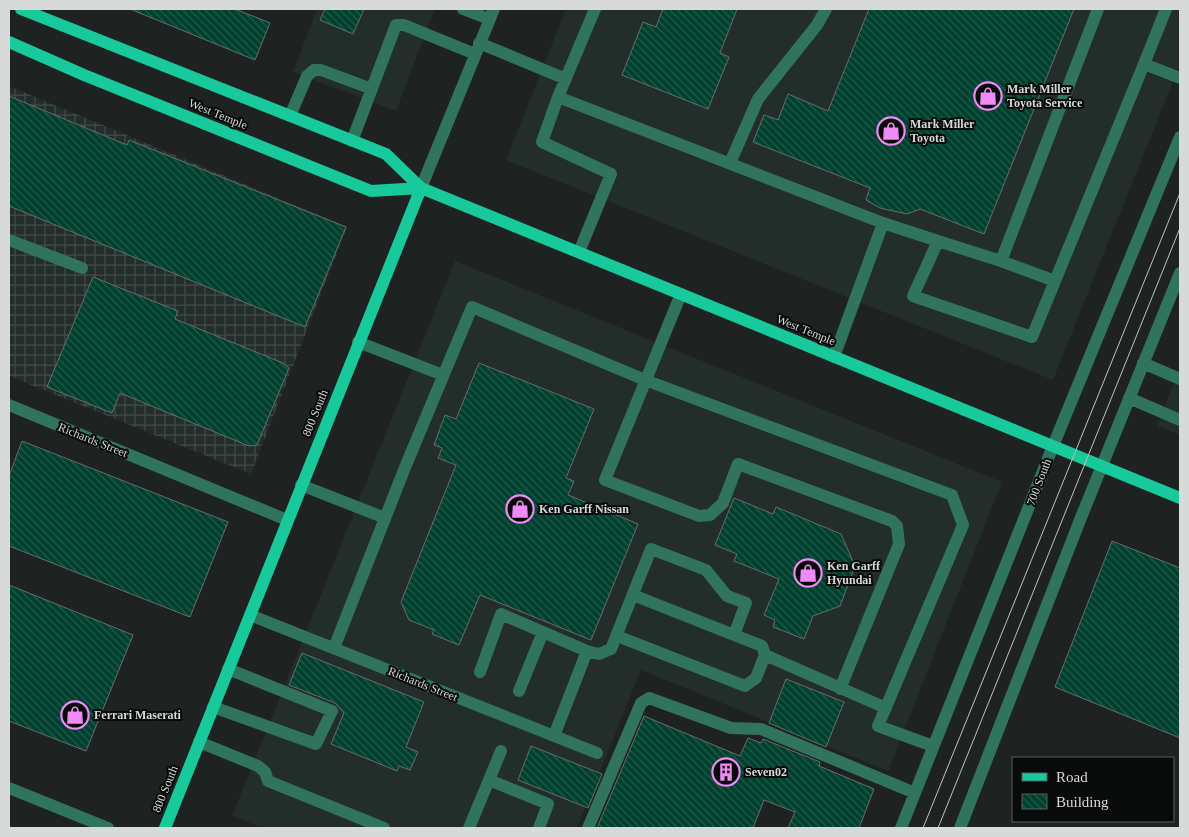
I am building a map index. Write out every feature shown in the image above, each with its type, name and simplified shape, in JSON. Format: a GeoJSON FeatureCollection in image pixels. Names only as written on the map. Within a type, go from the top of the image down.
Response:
{"type":"FeatureCollection","features":[{"type":"Feature","properties":{"kind":"main road","name":"West Temple"},"geometry":{"type":"LineString","coordinates":[[21,9],[386,154],[421,188],[1180,498]]}},
{"type":"Feature","properties":{"kind":"main road","name":"West Temple"},"geometry":{"type":"LineString","coordinates":[[9,42],[84,75],[371,191],[421,188]]}},
{"type":"Feature","properties":{"kind":"main road","name":"800 South"},"geometry":{"type":"LineString","coordinates":[[165,828],[421,188]]}},
{"type":"Feature","properties":{"kind":"street"},"geometry":{"type":"LineString","coordinates":[[463,9],[491,14]]}},
{"type":"Feature","properties":{"kind":"street"},"geometry":{"type":"LineString","coordinates":[[579,252],[610,174],[542,142],[558,97],[595,9]]}},
{"type":"Feature","properties":{"kind":"street"},"geometry":{"type":"LineString","coordinates":[[730,164],[758,99],[817,25],[826,9]]}},
{"type":"Feature","properties":{"kind":"street"},"geometry":{"type":"LineString","coordinates":[[1001,261],[1098,9]]}},
{"type":"Feature","properties":{"kind":"street"},"geometry":{"type":"LineString","coordinates":[[938,241],[913,296],[1032,337],[1166,9]]}},
{"type":"Feature","properties":{"kind":"street","name":"800 South"},"geometry":{"type":"LineString","coordinates":[[421,188],[491,14]]}},
{"type":"Feature","properties":{"kind":"street"},"geometry":{"type":"LineString","coordinates":[[352,141],[396,25],[404,25],[477,48],[566,79]]}},
{"type":"Feature","properties":{"kind":"street"},"geometry":{"type":"LineString","coordinates":[[1144,64],[1180,78]]}},
{"type":"Feature","properties":{"kind":"street"},"geometry":{"type":"LineString","coordinates":[[290,116],[307,76],[314,70],[321,70],[372,89]]}},
{"type":"Feature","properties":{"kind":"street"},"geometry":{"type":"LineString","coordinates":[[558,97],[883,223],[1001,261],[1055,281]]}},
{"type":"Feature","properties":{"kind":"street","name":"700 South"},"geometry":{"type":"LineString","coordinates":[[901,828],[1052,446],[1180,137]]}},
{"type":"Feature","properties":{"kind":"street"},"geometry":{"type":"LineString","coordinates":[[834,356],[883,223]]}},
{"type":"Feature","properties":{"kind":"street"},"geometry":{"type":"LineString","coordinates":[[9,240],[82,268]]}},
{"type":"Feature","properties":{"kind":"street"},"geometry":{"type":"LineString","coordinates":[[960,828],[1180,272]]}},
{"type":"Feature","properties":{"kind":"street"},"geometry":{"type":"LineString","coordinates":[[681,294],[605,480],[610,484],[699,516],[710,515],[723,503],[738,464],[892,521],[897,526],[899,544],[840,689]]}},
{"type":"Feature","properties":{"kind":"street"},"geometry":{"type":"LineString","coordinates":[[334,648],[472,307],[645,380],[952,495],[963,525],[878,726],[933,746]]}},
{"type":"Feature","properties":{"kind":"street"},"geometry":{"type":"LineString","coordinates":[[358,342],[443,375]]}},
{"type":"Feature","properties":{"kind":"street"},"geometry":{"type":"LineString","coordinates":[[1143,363],[1180,379]]}},
{"type":"Feature","properties":{"kind":"street"},"geometry":{"type":"LineString","coordinates":[[1129,398],[1180,420]]}},
{"type":"Feature","properties":{"kind":"street","name":"Richards Street"},"geometry":{"type":"LineString","coordinates":[[9,405],[287,520]]}},
{"type":"Feature","properties":{"kind":"street"},"geometry":{"type":"LineString","coordinates":[[302,485],[385,518]]}},
{"type":"Feature","properties":{"kind":"street"},"geometry":{"type":"LineString","coordinates":[[480,672],[501,614],[587,651],[599,654],[611,649],[651,549],[706,570],[727,596],[746,603],[734,635]]}},
{"type":"Feature","properties":{"kind":"street"},"geometry":{"type":"LineString","coordinates":[[617,636],[745,686],[756,678],[765,654],[762,646],[633,595]]}},
{"type":"Feature","properties":{"kind":"street","name":"Richards Street"},"geometry":{"type":"LineString","coordinates":[[250,615],[597,753]]}},
{"type":"Feature","properties":{"kind":"street"},"geometry":{"type":"LineString","coordinates":[[520,690],[543,632]]}},
{"type":"Feature","properties":{"kind":"street"},"geometry":{"type":"LineString","coordinates":[[554,736],[587,651]]}},
{"type":"Feature","properties":{"kind":"street"},"geometry":{"type":"LineString","coordinates":[[765,654],[886,708]]}},
{"type":"Feature","properties":{"kind":"street"},"geometry":{"type":"LineString","coordinates":[[213,707],[316,744],[332,711],[228,669]]}},
{"type":"Feature","properties":{"kind":"street"},"geometry":{"type":"LineString","coordinates":[[588,828],[641,703],[649,698],[731,728],[761,729],[915,793]]}},
{"type":"Feature","properties":{"kind":"street"},"geometry":{"type":"LineString","coordinates":[[199,742],[258,766],[265,772],[268,781],[384,828]]}},
{"type":"Feature","properties":{"kind":"street"},"geometry":{"type":"LineString","coordinates":[[468,828],[501,751]]}},
{"type":"Feature","properties":{"kind":"street"},"geometry":{"type":"LineString","coordinates":[[489,780],[548,804],[539,828]]}},
{"type":"Feature","properties":{"kind":"street"},"geometry":{"type":"LineString","coordinates":[[9,788],[108,828]]}},
{"type":"Feature","properties":{"kind":"shaded area"},"geometry":{"type":"Polygon","coordinates":[[[317,9],[435,9],[396,111],[293,72],[317,9]]]}},
{"type":"Feature","properties":{"kind":"shaded area"},"geometry":{"type":"Polygon","coordinates":[[[566,9],[1180,9],[1180,64],[1053,380],[506,160],[566,9]]]}},
{"type":"Feature","properties":{"kind":"shaded area"},"geometry":{"type":"Polygon","coordinates":[[[9,86],[347,227],[251,474],[9,376],[9,86]]]}},
{"type":"Feature","properties":{"kind":"shaded area"},"geometry":{"type":"Polygon","coordinates":[[[455,261],[1002,482],[888,771],[641,670],[577,828],[262,828],[232,816],[455,261]]]}},
{"type":"Feature","properties":{"kind":"shaded area"},"geometry":{"type":"Polygon","coordinates":[[[1180,367],[1180,435],[1157,426],[1180,367]]]}},
{"type":"Feature","properties":{"kind":"building"},"geometry":{"type":"Polygon","coordinates":[[[130,9],[235,9],[270,23],[255,60],[130,9]]]}},
{"type":"Feature","properties":{"kind":"building"},"geometry":{"type":"Polygon","coordinates":[[[325,9],[364,9],[353,34],[320,20],[325,9]]]}},
{"type":"Feature","properties":{"kind":"building"},"geometry":{"type":"Polygon","coordinates":[[[663,9],[737,9],[720,53],[729,57],[708,109],[622,75],[643,22],[656,27],[663,9]]]}},
{"type":"Feature","properties":{"kind":"building","name":"Mark Miller Toyota"},"geometry":{"type":"Polygon","coordinates":[[[869,9],[1074,9],[984,234],[920,209],[907,214],[880,208],[866,200],[870,188],[753,142],[764,115],[778,120],[788,94],[828,111],[869,9]]]}},
{"type":"Feature","properties":{"kind":"building"},"geometry":{"type":"Polygon","coordinates":[[[9,96],[127,145],[129,140],[346,227],[305,327],[9,206],[9,96]]]}},
{"type":"Feature","properties":{"kind":"building"},"geometry":{"type":"Polygon","coordinates":[[[93,277],[178,311],[175,319],[283,363],[289,368],[257,445],[249,446],[120,393],[112,413],[47,387],[93,277]]]}},
{"type":"Feature","properties":{"kind":"building","name":"Ken Garff Nissan"},"geometry":{"type":"Polygon","coordinates":[[[479,363],[594,409],[566,478],[574,481],[568,495],[638,524],[591,640],[480,595],[459,645],[432,634],[434,630],[409,620],[401,602],[456,465],[438,458],[442,448],[434,445],[445,415],[456,419],[479,363]]]}},
{"type":"Feature","properties":{"kind":"building"},"geometry":{"type":"Polygon","coordinates":[[[22,441],[228,522],[190,617],[9,546],[9,476],[22,441]]]}},
{"type":"Feature","properties":{"kind":"building","name":"Ken Garff Hyundai"},"geometry":{"type":"Polygon","coordinates":[[[734,498],[773,514],[776,507],[841,534],[855,566],[840,606],[813,616],[804,639],[773,627],[775,620],[764,615],[779,579],[734,561],[737,554],[715,545],[734,498]]]}},
{"type":"Feature","properties":{"kind":"building"},"geometry":{"type":"Polygon","coordinates":[[[1112,541],[1180,568],[1180,738],[1055,687],[1112,541]]]}},
{"type":"Feature","properties":{"kind":"building"},"geometry":{"type":"Polygon","coordinates":[[[9,585],[133,635],[86,751],[9,721],[9,585]]]}},
{"type":"Feature","properties":{"kind":"building"},"geometry":{"type":"Polygon","coordinates":[[[302,653],[424,702],[406,747],[418,752],[410,770],[399,766],[397,771],[331,744],[344,713],[335,703],[289,685],[302,653]]]}},
{"type":"Feature","properties":{"kind":"building"},"geometry":{"type":"Polygon","coordinates":[[[786,679],[844,702],[826,747],[769,723],[786,679]]]}},
{"type":"Feature","properties":{"kind":"building","name":"Seven02"},"geometry":{"type":"Polygon","coordinates":[[[644,716],[740,756],[748,738],[761,743],[763,739],[820,762],[819,766],[874,789],[859,828],[788,828],[795,812],[764,800],[753,828],[597,828],[644,716]]]}},
{"type":"Feature","properties":{"kind":"building"},"geometry":{"type":"Polygon","coordinates":[[[531,746],[602,774],[588,808],[518,780],[531,746]]]}},
{"type":"Feature","properties":{"kind":"tram line"},"geometry":{"type":"LineString","coordinates":[[923,828],[1180,193]]}},
{"type":"Feature","properties":{"kind":"tram line"},"geometry":{"type":"LineString","coordinates":[[938,828],[1180,228]]}},
{"type":"Feature","properties":{"kind":"place","name":"Mark Miller Toyota Service"},"geometry":{"type":"Point","coordinates":[988,96]}},
{"type":"Feature","properties":{"kind":"place","name":"Mark Miller Toyota"},"geometry":{"type":"Point","coordinates":[891,131]}},
{"type":"Feature","properties":{"kind":"place","name":"Ken Garff Nissan"},"geometry":{"type":"Point","coordinates":[520,509]}},
{"type":"Feature","properties":{"kind":"place","name":"Ken Garff Hyundai"},"geometry":{"type":"Point","coordinates":[808,573]}},
{"type":"Feature","properties":{"kind":"place","name":"Ferrari Maserati"},"geometry":{"type":"Point","coordinates":[75,715]}},
{"type":"Feature","properties":{"kind":"place","name":"Seven02"},"geometry":{"type":"Point","coordinates":[726,772]}}]}
